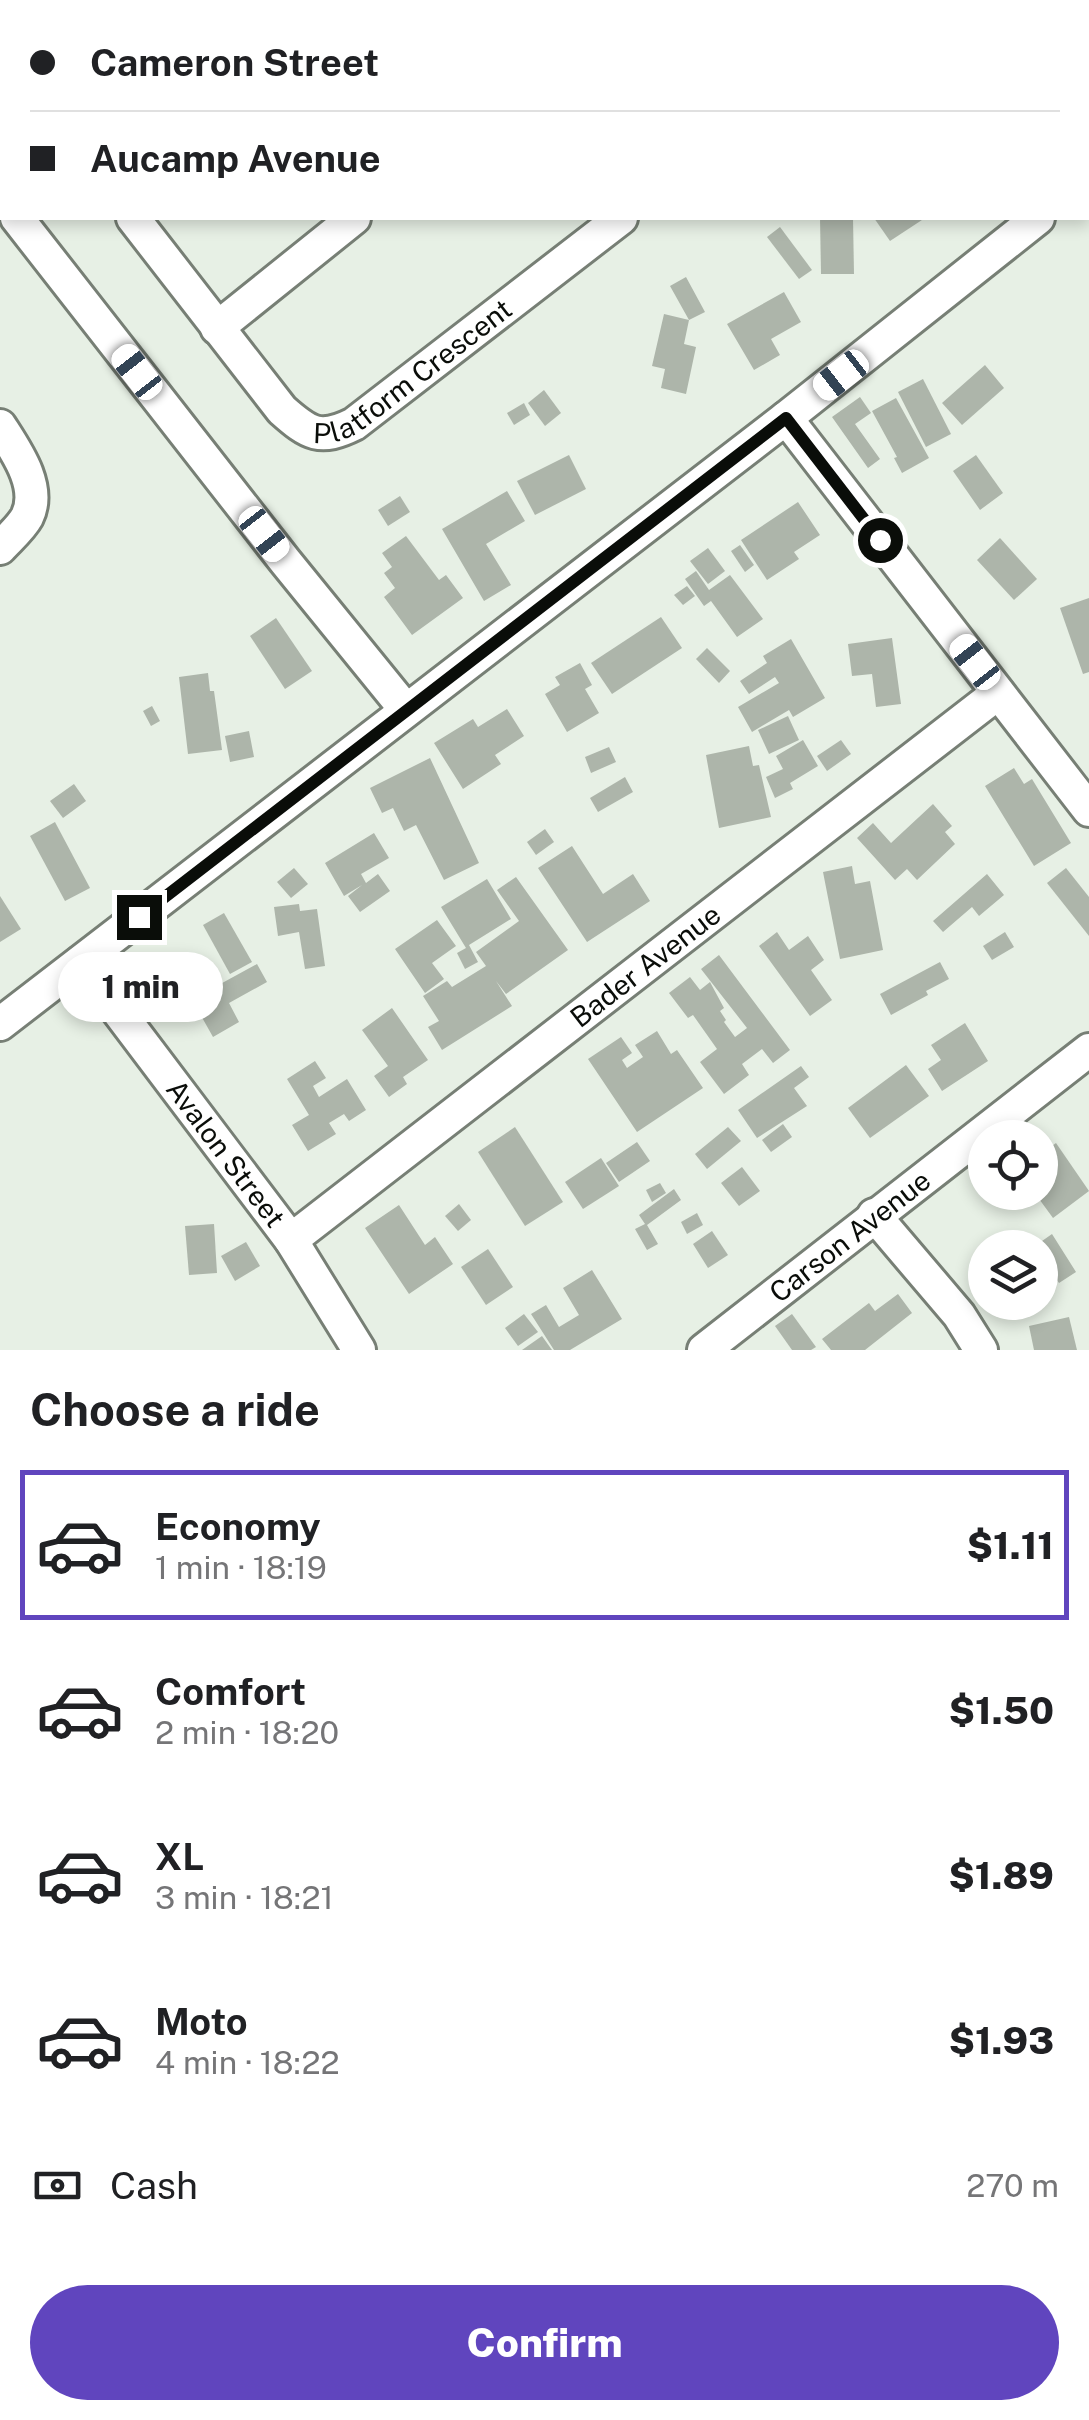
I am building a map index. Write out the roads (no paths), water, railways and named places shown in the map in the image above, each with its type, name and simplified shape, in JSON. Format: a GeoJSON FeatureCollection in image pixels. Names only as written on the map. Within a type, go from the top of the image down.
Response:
{"type":"FeatureCollection","features":[{"type":"Feature","properties":{"kind":"street"},"geometry":{"type":"LineString","coordinates":[[20,220],[406,710]]}},
{"type":"Feature","properties":{"kind":"street","name":"Platform Crescent"},"geometry":{"type":"LineString","coordinates":[[134,220],[292,420],[316,434],[336,433],[354,424],[618,220]]}},
{"type":"Feature","properties":{"kind":"street"},"geometry":{"type":"LineString","coordinates":[[0,1024],[786,418],[1035,220]]}},
{"type":"Feature","properties":{"kind":"street"},"geometry":{"type":"LineString","coordinates":[[217,328],[339,222]]}},
{"type":"Feature","properties":{"kind":"street"},"geometry":{"type":"LineString","coordinates":[[786,418],[1089,810]]}},
{"type":"Feature","properties":{"kind":"street"},"geometry":{"type":"LineString","coordinates":[[0,426],[23,462],[31,490],[28,516],[0,548]]}},
{"type":"Feature","properties":{"kind":"street","name":"Bader Avenue"},"geometry":{"type":"LineString","coordinates":[[291,1240],[998,692]]}},
{"type":"Feature","properties":{"kind":"street","name":"Avalon Street"},"geometry":{"type":"LineString","coordinates":[[80,962],[291,1240],[359,1350]]}},
{"type":"Feature","properties":{"kind":"street","name":"Carson Avenue"},"geometry":{"type":"LineString","coordinates":[[704,1350],[1089,1050]]}},
{"type":"Feature","properties":{"kind":"street"},"geometry":{"type":"LineString","coordinates":[[874,1215],[960,1315],[981,1350]]}}]}
